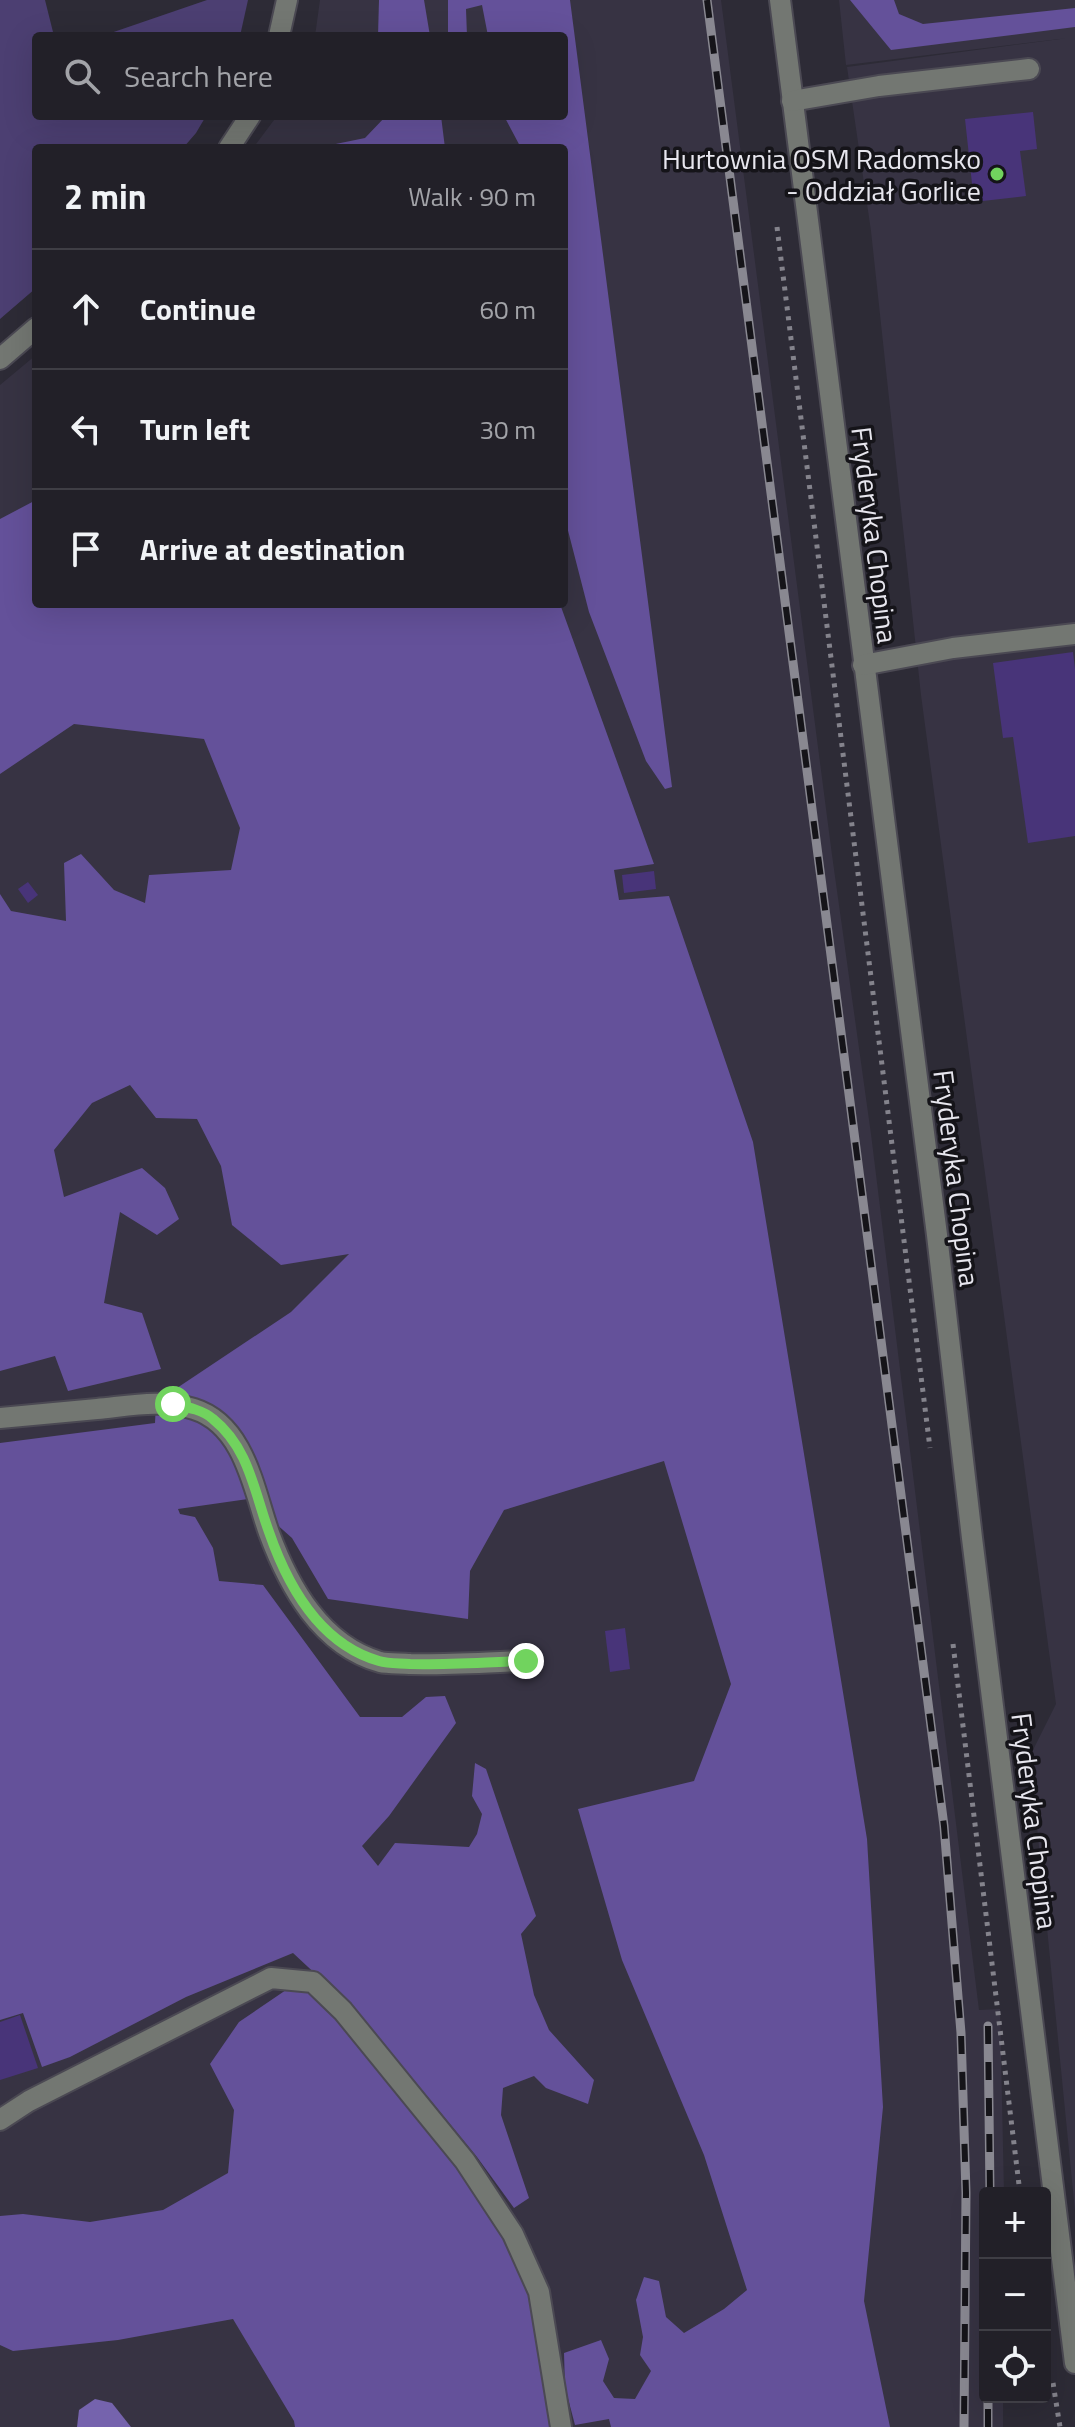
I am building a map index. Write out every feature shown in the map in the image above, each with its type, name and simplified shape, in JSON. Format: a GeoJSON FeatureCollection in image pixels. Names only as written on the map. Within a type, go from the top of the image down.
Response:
{"type":"FeatureCollection","features":[{"type":"Feature","properties":{"kind":"street"},"geometry":{"type":"LineString","coordinates":[[280,32],[287,0]]}},
{"type":"Feature","properties":{"kind":"street","name":"Fryderyka Chopina"},"geometry":{"type":"LineString","coordinates":[[780,0],[937,1235],[1075,2363]]}},
{"type":"Feature","properties":{"kind":"street"},"geometry":{"type":"LineString","coordinates":[[792,101],[879,86],[1029,69]]}},
{"type":"Feature","properties":{"kind":"street"},"geometry":{"type":"LineString","coordinates":[[232,144],[247,120]]}},
{"type":"Feature","properties":{"kind":"street"},"geometry":{"type":"LineString","coordinates":[[0,359],[32,331]]}},
{"type":"Feature","properties":{"kind":"street"},"geometry":{"type":"LineString","coordinates":[[863,665],[953,648],[1075,634]]}},
{"type":"Feature","properties":{"kind":"street"},"geometry":{"type":"LineString","coordinates":[[0,1418],[144,1404],[173,1404],[196,1410],[213,1418],[242,1452],[287,1577],[312,1616],[346,1648],[382,1662],[526,1661]]}},
{"type":"Feature","properties":{"kind":"street"},"geometry":{"type":"LineString","coordinates":[[0,2120],[29,2101],[271,1978],[313,1982],[343,2011],[465,2161],[513,2234],[539,2292],[561,2427]]}},
{"type":"Feature","properties":{"kind":"path"},"geometry":{"type":"LineString","coordinates":[[775,215],[930,1450]]}},
{"type":"Feature","properties":{"kind":"path"},"geometry":{"type":"LineString","coordinates":[[953,1639],[1019,2187]]}},
{"type":"Feature","properties":{"kind":"shaded area"},"geometry":{"type":"Polygon","coordinates":[[[0,0],[45,0],[53,32],[32,32],[32,120],[204,120],[186,144],[32,144],[32,291],[0,319],[0,0]]]}},
{"type":"Feature","properties":{"kind":"shaded area"},"geometry":{"type":"Polygon","coordinates":[[[207,0],[248,0],[241,32],[114,32],[207,0]]]}},
{"type":"Feature","properties":{"kind":"shaded area"},"geometry":{"type":"Polygon","coordinates":[[[320,0],[721,0],[871,1134],[979,2010],[1000,2009],[1004,2187],[979,2187],[979,2403],[1003,2403],[1003,2427],[0,2427],[0,385],[32,358],[32,608],[568,608],[568,144],[256,144],[274,120],[568,120],[568,32],[316,32],[320,0]]]}},
{"type":"Feature","properties":{"kind":"shaded area"},"geometry":{"type":"Polygon","coordinates":[[[379,0],[424,0],[429,32],[378,32],[379,0]]]}},
{"type":"Feature","properties":{"kind":"shaded area"},"geometry":{"type":"Polygon","coordinates":[[[448,0],[570,0],[672,787],[665,789],[646,761],[589,612],[568,531],[568,144],[519,144],[506,120],[568,120],[568,32],[487,32],[482,5],[466,9],[467,32],[448,32],[448,0]]]}},
{"type":"Feature","properties":{"kind":"shaded area"},"geometry":{"type":"Polygon","coordinates":[[[839,0],[1075,0],[1075,2211],[1030,1756],[1056,1704],[921,695],[871,231],[847,67],[1068,38],[846,65],[839,0]]]}},
{"type":"Feature","properties":{"kind":"shaded area"},"geometry":{"type":"Polygon","coordinates":[[[850,0],[894,0],[899,14],[923,24],[1075,8],[1075,27],[891,50],[850,0]]]}},
{"type":"Feature","properties":{"kind":"shaded area"},"geometry":{"type":"Polygon","coordinates":[[[382,120],[442,120],[444,144],[336,144],[365,138],[382,120]]]}},
{"type":"Feature","properties":{"kind":"shaded area"},"geometry":{"type":"Polygon","coordinates":[[[32,502],[32,608],[561,608],[654,864],[614,870],[619,900],[669,896],[753,1142],[867,1839],[883,2107],[864,2301],[890,2427],[611,2427],[609,2419],[575,2425],[565,2387],[564,2353],[601,2340],[609,2359],[603,2381],[614,2398],[635,2399],[651,2371],[640,2355],[643,2337],[636,2300],[644,2277],[659,2281],[666,2317],[684,2333],[724,2309],[747,2290],[704,2155],[622,1960],[578,1809],[694,1781],[731,1684],[664,1461],[504,1510],[470,1571],[468,1619],[328,1599],[292,1538],[248,1499],[178,1509],[180,1514],[195,1517],[213,1548],[219,1581],[263,1585],[360,1717],[402,1717],[426,1697],[445,1696],[456,1723],[389,1816],[362,1846],[378,1866],[395,1843],[469,1847],[477,1834],[482,1814],[472,1796],[475,1763],[486,1769],[536,1916],[521,1934],[534,1995],[549,2030],[594,2080],[588,2104],[546,2088],[534,2076],[503,2088],[501,2115],[529,2198],[514,2208],[408,2073],[336,1993],[293,1953],[186,1997],[70,2057],[42,2067],[23,2013],[0,2020],[0,1443],[155,1423],[156,1402],[291,1312],[349,1254],[281,1265],[232,1225],[221,1166],[197,1119],[156,1118],[130,1085],[92,1103],[54,1150],[64,1197],[142,1168],[165,1188],[179,1219],[157,1235],[120,1212],[104,1303],[142,1313],[161,1369],[68,1391],[55,1356],[0,1371],[0,894],[11,911],[66,921],[64,863],[81,854],[114,890],[145,903],[149,875],[231,870],[240,828],[204,739],[74,724],[0,774],[0,519],[32,502]]]}},
{"type":"Feature","properties":{"kind":"shaded area"},"geometry":{"type":"Polygon","coordinates":[[[286,1990],[304,1990],[322,2000],[455,2164],[507,2244],[532,2298],[550,2427],[295,2427],[233,2319],[118,2340],[13,2351],[0,2345],[0,2216],[23,2214],[90,2222],[163,2210],[228,2173],[234,2110],[210,2064],[239,2022],[286,1990]]]}},
{"type":"Feature","properties":{"kind":"shaded area"},"geometry":{"type":"Polygon","coordinates":[[[95,2399],[112,2403],[131,2427],[77,2427],[79,2410],[95,2399]]]}},
{"type":"Feature","properties":{"kind":"building","name":"Hurtownia OSM Radomsko - Oddział Gorlice"},"geometry":{"type":"Polygon","coordinates":[[[1033,112],[1037,149],[1020,151],[1026,196],[974,202],[965,119],[1033,112]]]}},
{"type":"Feature","properties":{"kind":"building"},"geometry":{"type":"Polygon","coordinates":[[[1073,652],[1075,836],[1028,843],[1013,737],[1003,738],[993,663],[1073,652]]]}},
{"type":"Feature","properties":{"kind":"building"},"geometry":{"type":"Polygon","coordinates":[[[654,871],[656,889],[624,893],[622,875],[654,871]]]}},
{"type":"Feature","properties":{"kind":"building"},"geometry":{"type":"Polygon","coordinates":[[[28,882],[38,895],[28,903],[18,889],[28,882]]]}},
{"type":"Feature","properties":{"kind":"building"},"geometry":{"type":"Polygon","coordinates":[[[625,1628],[630,1669],[610,1672],[605,1631],[625,1628]]]}},
{"type":"Feature","properties":{"kind":"building"},"geometry":{"type":"Polygon","coordinates":[[[20,2015],[38,2068],[0,2080],[0,2022],[20,2015]]]}},
{"type":"Feature","properties":{"kind":"railway"},"geometry":{"type":"LineString","coordinates":[[707,0],[944,1826],[961,2033],[966,2193],[964,2427]]}},
{"type":"Feature","properties":{"kind":"railway"},"geometry":{"type":"LineString","coordinates":[[988,2026],[990,2187]]}},
{"type":"Feature","properties":{"kind":"railway"},"geometry":{"type":"LineString","coordinates":[[988,2403],[988,2427]]}},
{"type":"Feature","properties":{"kind":"place","name":"Hurtownia OSM Radomsko - Oddział Gorlice"},"geometry":{"type":"Point","coordinates":[997,174]}},
{"type":"Feature","properties":{"kind":"route"},"geometry":{"type":"LineString","coordinates":[[173,1404],[213,1418],[242,1452],[287,1577],[312,1616],[346,1648],[382,1662],[526,1661]]}}]}
